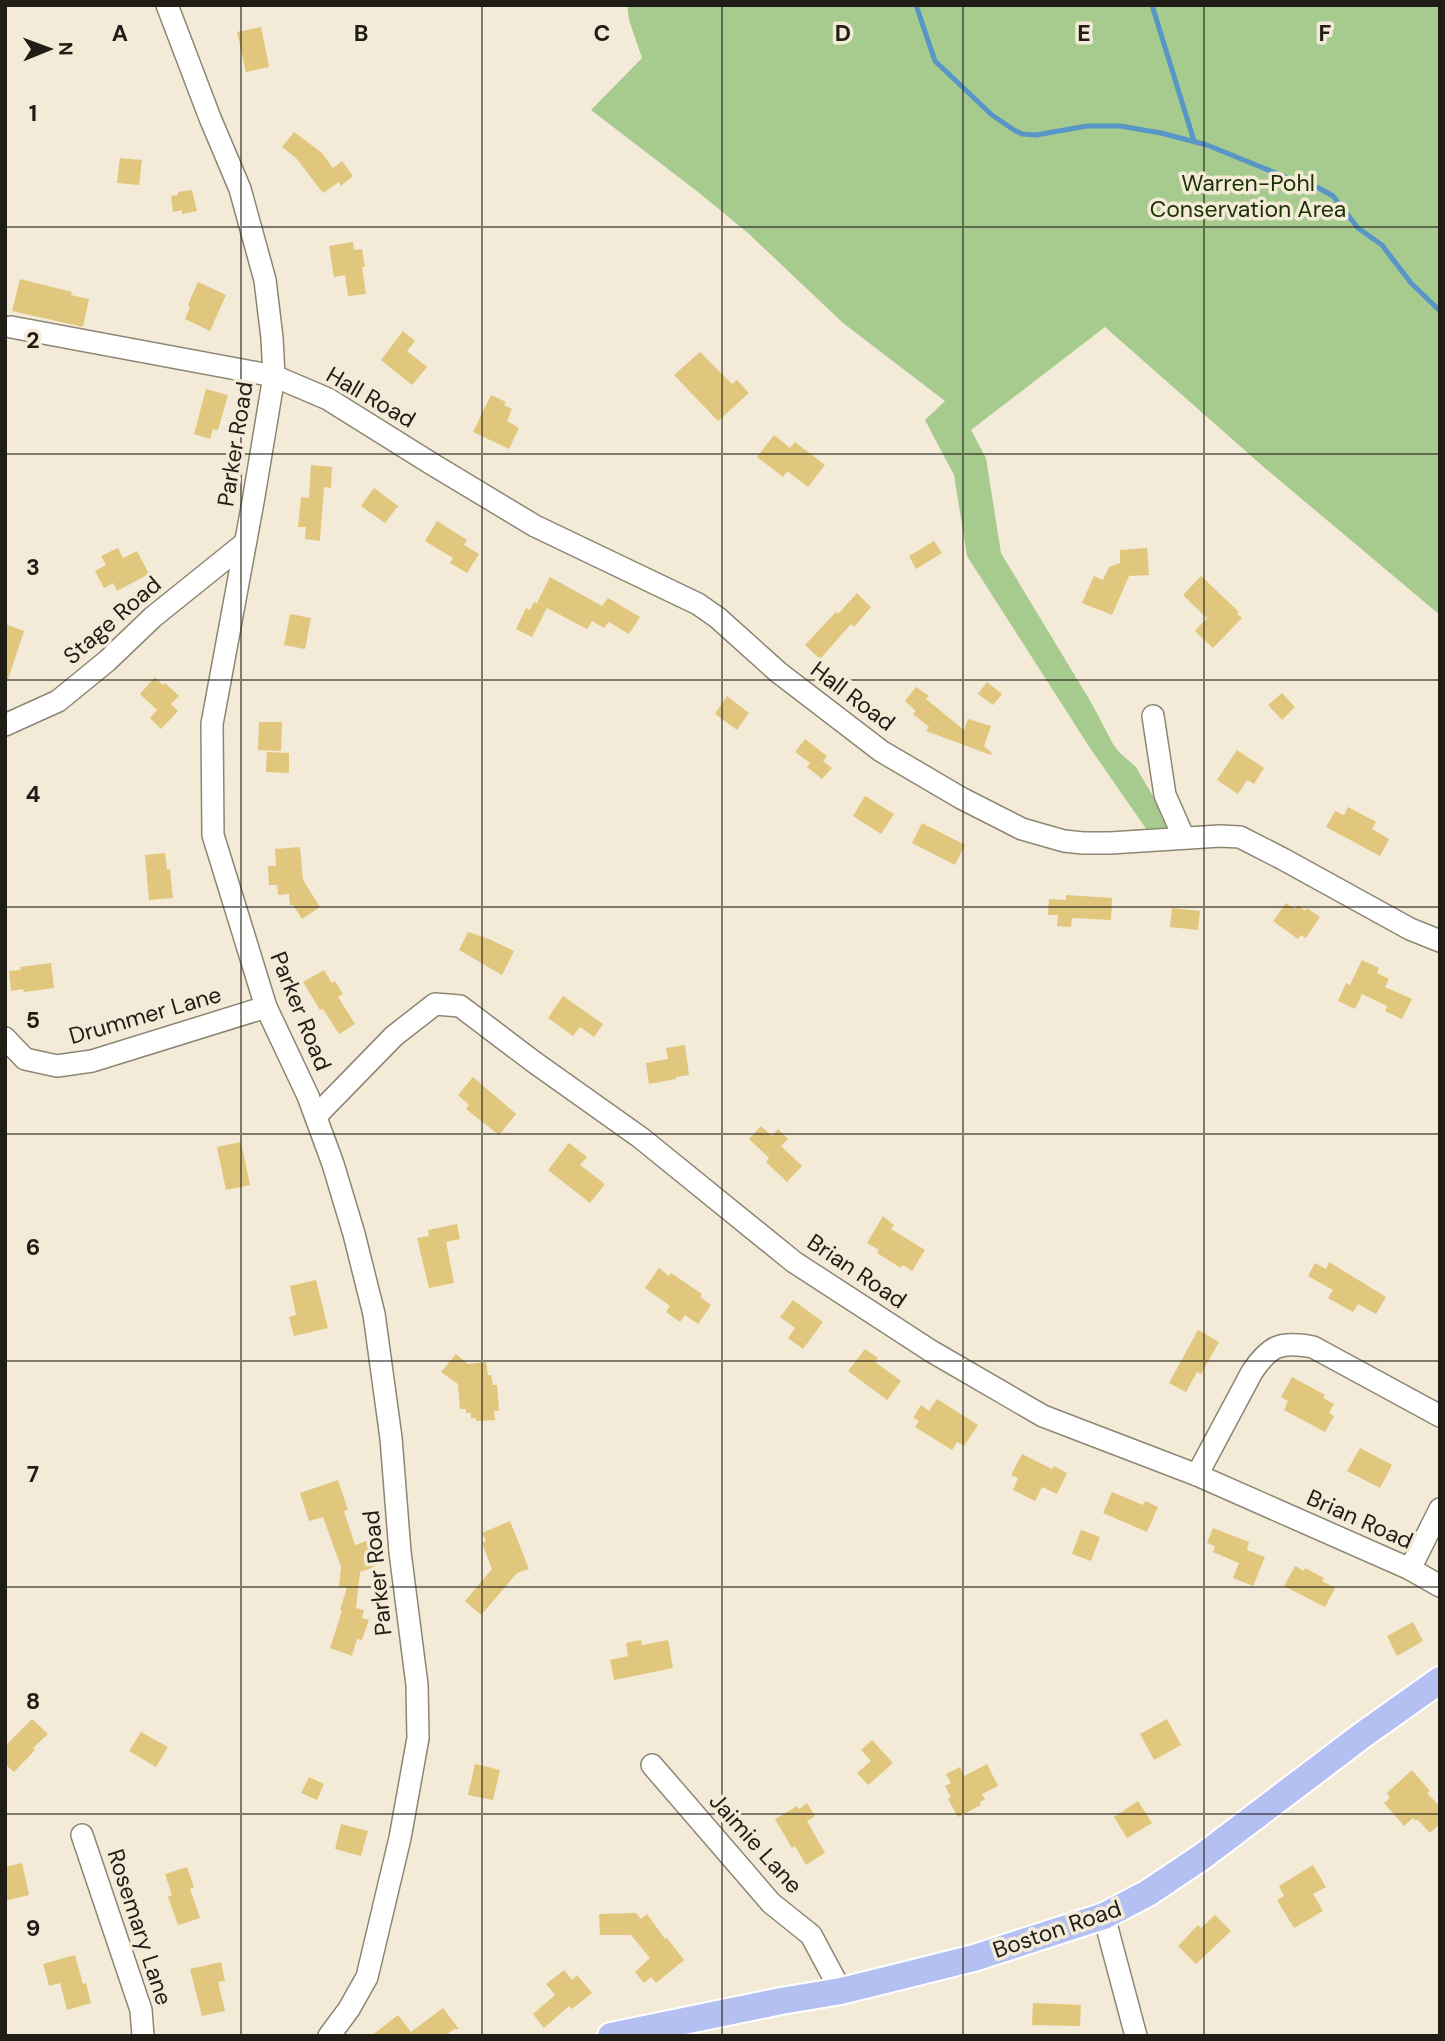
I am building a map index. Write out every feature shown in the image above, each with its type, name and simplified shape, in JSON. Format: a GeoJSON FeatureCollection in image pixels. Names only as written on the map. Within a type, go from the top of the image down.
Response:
{"type":"FeatureCollection","features":[{"type":"Feature","properties":{"kind":"main road","name":"Boston Road"},"geometry":{"type":"LineString","coordinates":[[611,2036],[841,1991],[974,1958],[1104,1916],[1148,1893],[1203,1856],[1440,1680]]}},
{"type":"Feature","properties":{"kind":"street","name":"Parker Road"},"geometry":{"type":"LineString","coordinates":[[167,5],[240,189],[265,280],[272,338],[274,376],[212,724],[213,835],[266,1007],[308,1096],[334,1164],[374,1314],[391,1438],[400,1552],[417,1685],[418,1738],[400,1838],[367,1978],[329,2036]]}},
{"type":"Feature","properties":{"kind":"street","name":"Hall Road"},"geometry":{"type":"LineString","coordinates":[[11,327],[274,376],[328,399],[535,526],[698,604],[718,618],[778,672],[881,751],[961,798],[1022,829],[1064,841],[1110,843],[1220,836],[1245,839],[1409,929],[1440,941]]}},
{"type":"Feature","properties":{"kind":"street","name":"Stage Road"},"geometry":{"type":"LineString","coordinates":[[5,725],[58,701],[107,661],[153,617],[245,542]]}},
{"type":"Feature","properties":{"kind":"street"},"geometry":{"type":"LineString","coordinates":[[1153,716],[1165,795],[1184,838]]}},
{"type":"Feature","properties":{"kind":"street","name":"Brian Road"},"geometry":{"type":"LineString","coordinates":[[316,1116],[394,1036],[435,1004],[460,1006],[641,1138],[794,1262],[931,1351],[1043,1416],[1197,1475],[1410,1569],[1440,1586]]}},
{"type":"Feature","properties":{"kind":"street","name":"Drummer Lane"},"geometry":{"type":"LineString","coordinates":[[5,1038],[25,1059],[57,1066],[92,1061],[266,1007]]}},
{"type":"Feature","properties":{"kind":"street"},"geometry":{"type":"LineString","coordinates":[[1197,1475],[1252,1372],[1262,1356],[1276,1346],[1293,1343],[1313,1347],[1440,1416]]}},
{"type":"Feature","properties":{"kind":"street"},"geometry":{"type":"LineString","coordinates":[[1410,1569],[1440,1509]]}},
{"type":"Feature","properties":{"kind":"street","name":"Jaimie Lane"},"geometry":{"type":"LineString","coordinates":[[652,1765],[771,1903],[811,1935],[841,1991]]}},
{"type":"Feature","properties":{"kind":"street","name":"Rosemary Lane"},"geometry":{"type":"LineString","coordinates":[[82,1835],[141,2010],[143,2036]]}},
{"type":"Feature","properties":{"kind":"street"},"geometry":{"type":"LineString","coordinates":[[1104,1916],[1136,2036]]}},
{"type":"Feature","properties":{"kind":"green space","name":"Warren-Pohl Conservation Area"},"geometry":{"type":"Polygon","coordinates":[[[627,5],[1440,5],[1440,615],[1266,469],[1105,327],[971,430],[986,458],[1001,553],[1092,704],[1113,744],[1136,767],[1171,827],[1147,830],[1090,748],[967,556],[954,475],[925,420],[945,401],[843,323],[748,233],[591,110],[642,58],[629,20],[627,5]]]}},
{"type":"Feature","properties":{"kind":"building"},"geometry":{"type":"Polygon","coordinates":[[[261,27],[269,67],[246,72],[237,32],[261,27]]]}},
{"type":"Feature","properties":{"kind":"building"},"geometry":{"type":"Polygon","coordinates":[[[294,132],[322,153],[333,168],[342,161],[353,176],[341,186],[339,182],[323,193],[296,158],[282,147],[294,132]]]}},
{"type":"Feature","properties":{"kind":"building"},"geometry":{"type":"Polygon","coordinates":[[[120,158],[142,160],[139,185],[117,183],[120,158]]]}},
{"type":"Feature","properties":{"kind":"building"},"geometry":{"type":"Polygon","coordinates":[[[192,190],[197,211],[182,214],[182,210],[173,212],[171,196],[192,190]]]}},
{"type":"Feature","properties":{"kind":"building"},"geometry":{"type":"Polygon","coordinates":[[[353,242],[354,250],[362,249],[366,294],[348,296],[345,275],[334,277],[329,246],[353,242]]]}},
{"type":"Feature","properties":{"kind":"building"},"geometry":{"type":"Polygon","coordinates":[[[20,279],[89,299],[83,327],[12,311],[20,279]]]}},
{"type":"Feature","properties":{"kind":"building"},"geometry":{"type":"Polygon","coordinates":[[[198,282],[226,295],[210,331],[185,319],[198,282]]]}},
{"type":"Feature","properties":{"kind":"building"},"geometry":{"type":"Polygon","coordinates":[[[403,331],[415,341],[407,351],[427,367],[412,385],[381,360],[403,331]]]}},
{"type":"Feature","properties":{"kind":"building"},"geometry":{"type":"Polygon","coordinates":[[[700,352],[732,384],[737,380],[749,393],[718,421],[674,375],[700,352]]]}},
{"type":"Feature","properties":{"kind":"building"},"geometry":{"type":"Polygon","coordinates":[[[206,389],[228,395],[218,430],[213,429],[210,439],[194,434],[206,389]]]}},
{"type":"Feature","properties":{"kind":"building"},"geometry":{"type":"Polygon","coordinates":[[[491,395],[506,402],[504,405],[512,409],[507,421],[519,428],[509,449],[473,432],[491,395]]]}},
{"type":"Feature","properties":{"kind":"building"},"geometry":{"type":"Polygon","coordinates":[[[774,435],[790,448],[795,442],[825,465],[808,487],[787,471],[783,477],[757,457],[774,435]]]}},
{"type":"Feature","properties":{"kind":"building"},"geometry":{"type":"Polygon","coordinates":[[[311,465],[332,467],[331,488],[324,487],[320,541],[305,539],[306,527],[298,527],[301,497],[309,498],[311,465]]]}},
{"type":"Feature","properties":{"kind":"building"},"geometry":{"type":"Polygon","coordinates":[[[374,488],[398,506],[385,523],[361,506],[374,488]]]}},
{"type":"Feature","properties":{"kind":"building"},"geometry":{"type":"Polygon","coordinates":[[[437,521],[467,540],[464,545],[479,554],[467,573],[450,563],[453,558],[425,541],[437,521]]]}},
{"type":"Feature","properties":{"kind":"building"},"geometry":{"type":"Polygon","coordinates":[[[934,541],[942,553],[916,569],[909,556],[934,541]]]}},
{"type":"Feature","properties":{"kind":"building"},"geometry":{"type":"Polygon","coordinates":[[[118,548],[123,558],[137,551],[149,574],[117,591],[113,583],[104,588],[95,571],[106,565],[101,556],[118,548]]]}},
{"type":"Feature","properties":{"kind":"building"},"geometry":{"type":"Polygon","coordinates":[[[1147,548],[1149,575],[1129,576],[1112,615],[1082,603],[1094,576],[1103,580],[1109,567],[1120,563],[1120,550],[1147,548]]]}},
{"type":"Feature","properties":{"kind":"building"},"geometry":{"type":"Polygon","coordinates":[[[1201,576],[1242,618],[1213,648],[1195,631],[1207,618],[1183,595],[1201,576]]]}},
{"type":"Feature","properties":{"kind":"building"},"geometry":{"type":"Polygon","coordinates":[[[550,577],[602,606],[608,598],[640,617],[629,634],[609,622],[604,628],[592,621],[587,629],[547,608],[532,637],[516,629],[526,608],[530,610],[534,602],[545,607],[537,603],[550,577]]]}},
{"type":"Feature","properties":{"kind":"building"},"geometry":{"type":"Polygon","coordinates":[[[857,593],[871,607],[854,627],[851,624],[820,659],[805,645],[857,593]]]}},
{"type":"Feature","properties":{"kind":"building"},"geometry":{"type":"Polygon","coordinates":[[[290,614],[311,618],[305,649],[284,645],[290,614]]]}},
{"type":"Feature","properties":{"kind":"building"},"geometry":{"type":"Polygon","coordinates":[[[5,624],[24,631],[8,679],[5,679],[5,624]]]}},
{"type":"Feature","properties":{"kind":"building"},"geometry":{"type":"Polygon","coordinates":[[[155,677],[179,696],[171,704],[178,711],[161,729],[150,718],[157,710],[140,694],[155,677]]]}},
{"type":"Feature","properties":{"kind":"building"},"geometry":{"type":"Polygon","coordinates":[[[987,682],[1002,694],[993,705],[978,694],[987,682]]]}},
{"type":"Feature","properties":{"kind":"building"},"geometry":{"type":"Polygon","coordinates":[[[916,687],[929,696],[926,699],[964,730],[968,719],[991,726],[984,746],[991,755],[926,731],[929,727],[913,714],[916,711],[905,701],[916,687]]]}},
{"type":"Feature","properties":{"kind":"building"},"geometry":{"type":"Polygon","coordinates":[[[1282,693],[1295,707],[1282,720],[1268,705],[1282,693]]]}},
{"type":"Feature","properties":{"kind":"building"},"geometry":{"type":"Polygon","coordinates":[[[727,696],[749,713],[737,730],[715,714],[727,696]]]}},
{"type":"Feature","properties":{"kind":"building"},"geometry":{"type":"Polygon","coordinates":[[[259,722],[282,722],[281,751],[258,750],[259,722]]]}},
{"type":"Feature","properties":{"kind":"building"},"geometry":{"type":"Polygon","coordinates":[[[805,739],[827,756],[823,761],[832,768],[822,779],[807,767],[810,763],[795,752],[805,739]]]}},
{"type":"Feature","properties":{"kind":"building"},"geometry":{"type":"Polygon","coordinates":[[[1237,750],[1264,768],[1254,784],[1247,780],[1238,794],[1217,780],[1237,750]]]}},
{"type":"Feature","properties":{"kind":"building"},"geometry":{"type":"Polygon","coordinates":[[[267,752],[289,753],[289,773],[266,772],[267,752]]]}},
{"type":"Feature","properties":{"kind":"building"},"geometry":{"type":"Polygon","coordinates":[[[865,796],[894,814],[881,834],[853,816],[865,796]]]}},
{"type":"Feature","properties":{"kind":"building"},"geometry":{"type":"Polygon","coordinates":[[[1348,807],[1376,822],[1372,829],[1389,839],[1380,856],[1326,827],[1335,811],[1344,815],[1348,807]]]}},
{"type":"Feature","properties":{"kind":"building"},"geometry":{"type":"Polygon","coordinates":[[[922,823],[965,845],[955,865],[912,843],[922,823]]]}},
{"type":"Feature","properties":{"kind":"building"},"geometry":{"type":"Polygon","coordinates":[[[300,847],[303,880],[320,907],[302,919],[293,905],[290,905],[289,894],[278,895],[277,885],[269,885],[268,866],[276,866],[275,849],[300,847]]]}},
{"type":"Feature","properties":{"kind":"building"},"geometry":{"type":"Polygon","coordinates":[[[165,853],[167,870],[170,869],[173,898],[149,900],[145,855],[165,853]]]}},
{"type":"Feature","properties":{"kind":"building"},"geometry":{"type":"Polygon","coordinates":[[[1066,895],[1112,898],[1111,920],[1072,918],[1071,927],[1057,926],[1058,915],[1048,915],[1049,899],[1066,900],[1066,895]]]}},
{"type":"Feature","properties":{"kind":"building"},"geometry":{"type":"Polygon","coordinates":[[[1286,903],[1295,909],[1298,905],[1305,911],[1307,908],[1320,917],[1306,938],[1301,935],[1298,939],[1273,921],[1286,903]]]}},
{"type":"Feature","properties":{"kind":"building"},"geometry":{"type":"Polygon","coordinates":[[[1172,908],[1200,911],[1198,930],[1170,927],[1172,908]]]}},
{"type":"Feature","properties":{"kind":"building"},"geometry":{"type":"Polygon","coordinates":[[[468,932],[514,951],[502,975],[459,950],[468,932]]]}},
{"type":"Feature","properties":{"kind":"building"},"geometry":{"type":"Polygon","coordinates":[[[1362,960],[1379,968],[1377,973],[1389,979],[1385,987],[1412,999],[1402,1019],[1385,1011],[1387,1006],[1362,994],[1355,1009],[1338,1001],[1346,983],[1350,985],[1362,960]]]}},
{"type":"Feature","properties":{"kind":"building"},"geometry":{"type":"Polygon","coordinates":[[[51,963],[54,988],[11,991],[9,971],[51,963]]]}},
{"type":"Feature","properties":{"kind":"building"},"geometry":{"type":"Polygon","coordinates":[[[324,970],[343,994],[338,997],[355,1024],[339,1034],[303,982],[324,970]]]}},
{"type":"Feature","properties":{"kind":"building"},"geometry":{"type":"Polygon","coordinates":[[[563,996],[603,1024],[594,1037],[580,1027],[573,1036],[548,1018],[563,996]]]}},
{"type":"Feature","properties":{"kind":"building"},"geometry":{"type":"Polygon","coordinates":[[[685,1045],[689,1075],[649,1084],[646,1063],[668,1059],[666,1048],[685,1045]]]}},
{"type":"Feature","properties":{"kind":"building"},"geometry":{"type":"Polygon","coordinates":[[[473,1077],[516,1114],[499,1135],[466,1109],[469,1105],[458,1095],[473,1077]]]}},
{"type":"Feature","properties":{"kind":"building"},"geometry":{"type":"Polygon","coordinates":[[[761,1126],[772,1136],[778,1129],[788,1139],[781,1146],[802,1166],[787,1182],[766,1162],[769,1158],[749,1139],[761,1126]]]}},
{"type":"Feature","properties":{"kind":"building"},"geometry":{"type":"Polygon","coordinates":[[[241,1142],[250,1185],[226,1190],[217,1147],[241,1142]]]}},
{"type":"Feature","properties":{"kind":"building"},"geometry":{"type":"Polygon","coordinates":[[[569,1143],[587,1157],[580,1165],[605,1184],[590,1203],[548,1170],[569,1143]]]}},
{"type":"Feature","properties":{"kind":"building"},"geometry":{"type":"Polygon","coordinates":[[[883,1216],[894,1225],[891,1229],[925,1250],[912,1271],[903,1265],[901,1268],[877,1253],[879,1250],[867,1243],[883,1216]]]}},
{"type":"Feature","properties":{"kind":"building"},"geometry":{"type":"Polygon","coordinates":[[[457,1224],[460,1239],[446,1242],[454,1283],[429,1288],[417,1238],[429,1236],[428,1230],[457,1224]]]}},
{"type":"Feature","properties":{"kind":"building"},"geometry":{"type":"Polygon","coordinates":[[[1329,1262],[1386,1297],[1376,1314],[1358,1304],[1353,1312],[1328,1298],[1333,1290],[1308,1276],[1315,1263],[1326,1269],[1329,1262]]]}},
{"type":"Feature","properties":{"kind":"building"},"geometry":{"type":"Polygon","coordinates":[[[659,1268],[702,1294],[700,1297],[711,1305],[698,1324],[685,1315],[680,1322],[666,1312],[670,1306],[645,1288],[659,1268]]]}},
{"type":"Feature","properties":{"kind":"building"},"geometry":{"type":"Polygon","coordinates":[[[316,1280],[328,1328],[294,1336],[289,1317],[296,1315],[290,1286],[316,1280]]]}},
{"type":"Feature","properties":{"kind":"building"},"geometry":{"type":"Polygon","coordinates":[[[793,1300],[823,1322],[803,1349],[788,1338],[795,1328],[780,1317],[793,1300]]]}},
{"type":"Feature","properties":{"kind":"building"},"geometry":{"type":"Polygon","coordinates":[[[1198,1330],[1219,1342],[1201,1374],[1197,1372],[1186,1392],[1169,1383],[1198,1330]]]}},
{"type":"Feature","properties":{"kind":"building"},"geometry":{"type":"Polygon","coordinates":[[[865,1349],[878,1358],[875,1362],[901,1381],[887,1400],[848,1371],[865,1349]]]}},
{"type":"Feature","properties":{"kind":"building"},"geometry":{"type":"Polygon","coordinates":[[[456,1354],[468,1364],[486,1362],[488,1375],[491,1375],[493,1385],[497,1385],[499,1411],[494,1411],[495,1420],[476,1421],[476,1418],[471,1418],[471,1413],[466,1413],[466,1409],[460,1409],[458,1384],[441,1372],[456,1354]]]}},
{"type":"Feature","properties":{"kind":"building"},"geometry":{"type":"Polygon","coordinates":[[[1292,1377],[1325,1395],[1323,1398],[1334,1404],[1329,1413],[1334,1416],[1325,1432],[1284,1410],[1288,1401],[1281,1397],[1292,1377]]]}},
{"type":"Feature","properties":{"kind":"building"},"geometry":{"type":"Polygon","coordinates":[[[937,1399],[978,1425],[964,1446],[957,1442],[952,1450],[915,1427],[919,1421],[913,1418],[921,1405],[929,1411],[937,1399]]]}},
{"type":"Feature","properties":{"kind":"building"},"geometry":{"type":"Polygon","coordinates":[[[1360,1448],[1392,1465],[1380,1488],[1347,1471],[1360,1448]]]}},
{"type":"Feature","properties":{"kind":"building"},"geometry":{"type":"Polygon","coordinates":[[[1022,1454],[1052,1469],[1054,1466],[1067,1473],[1057,1494],[1042,1487],[1035,1501],[1013,1490],[1018,1478],[1011,1475],[1022,1454]]]}},
{"type":"Feature","properties":{"kind":"building"},"geometry":{"type":"Polygon","coordinates":[[[338,1480],[355,1545],[370,1540],[375,1557],[371,1559],[374,1567],[360,1572],[356,1608],[364,1610],[362,1618],[369,1620],[362,1640],[357,1639],[352,1656],[330,1648],[347,1587],[339,1587],[341,1567],[323,1517],[309,1521],[300,1493],[338,1480]]]}},
{"type":"Feature","properties":{"kind":"building"},"geometry":{"type":"Polygon","coordinates":[[[1112,1492],[1143,1505],[1145,1501],[1158,1507],[1147,1532],[1103,1513],[1112,1492]]]}},
{"type":"Feature","properties":{"kind":"building"},"geometry":{"type":"Polygon","coordinates":[[[510,1521],[529,1569],[517,1573],[481,1615],[465,1601],[492,1569],[482,1543],[486,1541],[482,1533],[510,1521]]]}},
{"type":"Feature","properties":{"kind":"building"},"geometry":{"type":"Polygon","coordinates":[[[1213,1528],[1249,1542],[1247,1550],[1265,1557],[1253,1586],[1233,1578],[1239,1563],[1213,1552],[1215,1546],[1207,1543],[1213,1528]]]}},
{"type":"Feature","properties":{"kind":"building"},"geometry":{"type":"Polygon","coordinates":[[[1081,1530],[1100,1537],[1091,1561],[1072,1554],[1081,1530]]]}},
{"type":"Feature","properties":{"kind":"building"},"geometry":{"type":"Polygon","coordinates":[[[1295,1566],[1324,1578],[1322,1581],[1335,1588],[1325,1607],[1284,1586],[1295,1566]]]}},
{"type":"Feature","properties":{"kind":"building"},"geometry":{"type":"Polygon","coordinates":[[[1413,1622],[1423,1641],[1397,1656],[1387,1636],[1413,1622]]]}},
{"type":"Feature","properties":{"kind":"building"},"geometry":{"type":"Polygon","coordinates":[[[641,1640],[642,1645],[668,1640],[673,1668],[614,1680],[610,1660],[628,1656],[626,1643],[641,1640]]]}},
{"type":"Feature","properties":{"kind":"building"},"geometry":{"type":"Polygon","coordinates":[[[32,1719],[48,1734],[14,1772],[5,1764],[5,1746],[32,1719]]]}},
{"type":"Feature","properties":{"kind":"building"},"geometry":{"type":"Polygon","coordinates":[[[1167,1719],[1181,1745],[1154,1760],[1140,1734],[1167,1719]]]}},
{"type":"Feature","properties":{"kind":"building"},"geometry":{"type":"Polygon","coordinates":[[[141,1732],[168,1747],[156,1767],[129,1751],[141,1732]]]}},
{"type":"Feature","properties":{"kind":"building"},"geometry":{"type":"Polygon","coordinates":[[[872,1740],[893,1763],[868,1785],[857,1773],[871,1761],[861,1750],[872,1740]]]}},
{"type":"Feature","properties":{"kind":"building"},"geometry":{"type":"Polygon","coordinates":[[[475,1764],[500,1770],[493,1800],[468,1795],[475,1764]]]}},
{"type":"Feature","properties":{"kind":"building"},"geometry":{"type":"Polygon","coordinates":[[[987,1764],[998,1786],[982,1794],[985,1799],[980,1802],[981,1805],[958,1817],[948,1799],[951,1797],[945,1786],[951,1783],[946,1774],[960,1767],[964,1776],[987,1764]]]}},
{"type":"Feature","properties":{"kind":"building"},"geometry":{"type":"Polygon","coordinates":[[[1412,1770],[1440,1807],[1440,1824],[1430,1833],[1417,1819],[1416,1821],[1413,1818],[1404,1826],[1384,1803],[1390,1798],[1387,1793],[1412,1770]]]}},
{"type":"Feature","properties":{"kind":"building"},"geometry":{"type":"Polygon","coordinates":[[[309,1777],[324,1784],[317,1800],[301,1793],[309,1777]]]}},
{"type":"Feature","properties":{"kind":"building"},"geometry":{"type":"Polygon","coordinates":[[[1138,1801],[1152,1823],[1127,1838],[1114,1817],[1138,1801]]]}},
{"type":"Feature","properties":{"kind":"building"},"geometry":{"type":"Polygon","coordinates":[[[807,1803],[815,1816],[807,1821],[825,1853],[806,1865],[795,1846],[792,1848],[775,1819],[807,1803]]]}},
{"type":"Feature","properties":{"kind":"building"},"geometry":{"type":"Polygon","coordinates":[[[341,1824],[368,1831],[361,1856],[335,1849],[341,1824]]]}},
{"type":"Feature","properties":{"kind":"building"},"geometry":{"type":"Polygon","coordinates":[[[22,1863],[29,1895],[5,1901],[5,1867],[22,1863]]]}},
{"type":"Feature","properties":{"kind":"building"},"geometry":{"type":"Polygon","coordinates":[[[1313,1865],[1326,1887],[1313,1894],[1323,1911],[1294,1928],[1277,1900],[1284,1896],[1279,1886],[1313,1865]]]}},
{"type":"Feature","properties":{"kind":"building"},"geometry":{"type":"Polygon","coordinates":[[[187,1867],[194,1887],[190,1889],[200,1918],[178,1925],[168,1897],[172,1895],[165,1874],[187,1867]]]}},
{"type":"Feature","properties":{"kind":"building"},"geometry":{"type":"Polygon","coordinates":[[[636,1913],[641,1919],[647,1914],[684,1960],[656,1983],[651,1977],[644,1983],[635,1972],[650,1958],[631,1935],[600,1935],[599,1914],[636,1913]]]}},
{"type":"Feature","properties":{"kind":"building"},"geometry":{"type":"Polygon","coordinates":[[[1215,1915],[1231,1931],[1196,1964],[1178,1946],[1198,1925],[1201,1928],[1215,1915]]]}},
{"type":"Feature","properties":{"kind":"building"},"geometry":{"type":"Polygon","coordinates":[[[75,1955],[91,2003],[67,2010],[60,1983],[49,1986],[43,1964],[75,1955]]]}},
{"type":"Feature","properties":{"kind":"building"},"geometry":{"type":"Polygon","coordinates":[[[221,1962],[225,1981],[218,1982],[225,2011],[202,2016],[190,1969],[221,1962]]]}},
{"type":"Feature","properties":{"kind":"building"},"geometry":{"type":"Polygon","coordinates":[[[564,1970],[572,1980],[577,1975],[592,1993],[572,2009],[569,2006],[544,2028],[533,2014],[555,1995],[546,1984],[564,1970]]]}},
{"type":"Feature","properties":{"kind":"building"},"geometry":{"type":"Polygon","coordinates":[[[1033,2003],[1081,2005],[1080,2026],[1032,2025],[1033,2003]]]}},
{"type":"Feature","properties":{"kind":"building"},"geometry":{"type":"Polygon","coordinates":[[[443,2008],[459,2029],[454,2029],[445,2036],[371,2036],[398,2015],[411,2032],[443,2008]]]}},
{"type":"Feature","properties":{"kind":"waterway"},"geometry":{"type":"LineString","coordinates":[[916,5],[935,61],[992,115],[1014,130],[1022,134],[1036,135],[1087,126],[1120,126],[1161,133],[1207,145],[1319,188],[1333,196],[1358,228],[1382,245],[1411,283],[1440,311]]}},
{"type":"Feature","properties":{"kind":"waterway"},"geometry":{"type":"LineString","coordinates":[[1152,5],[1194,141]]}}]}
